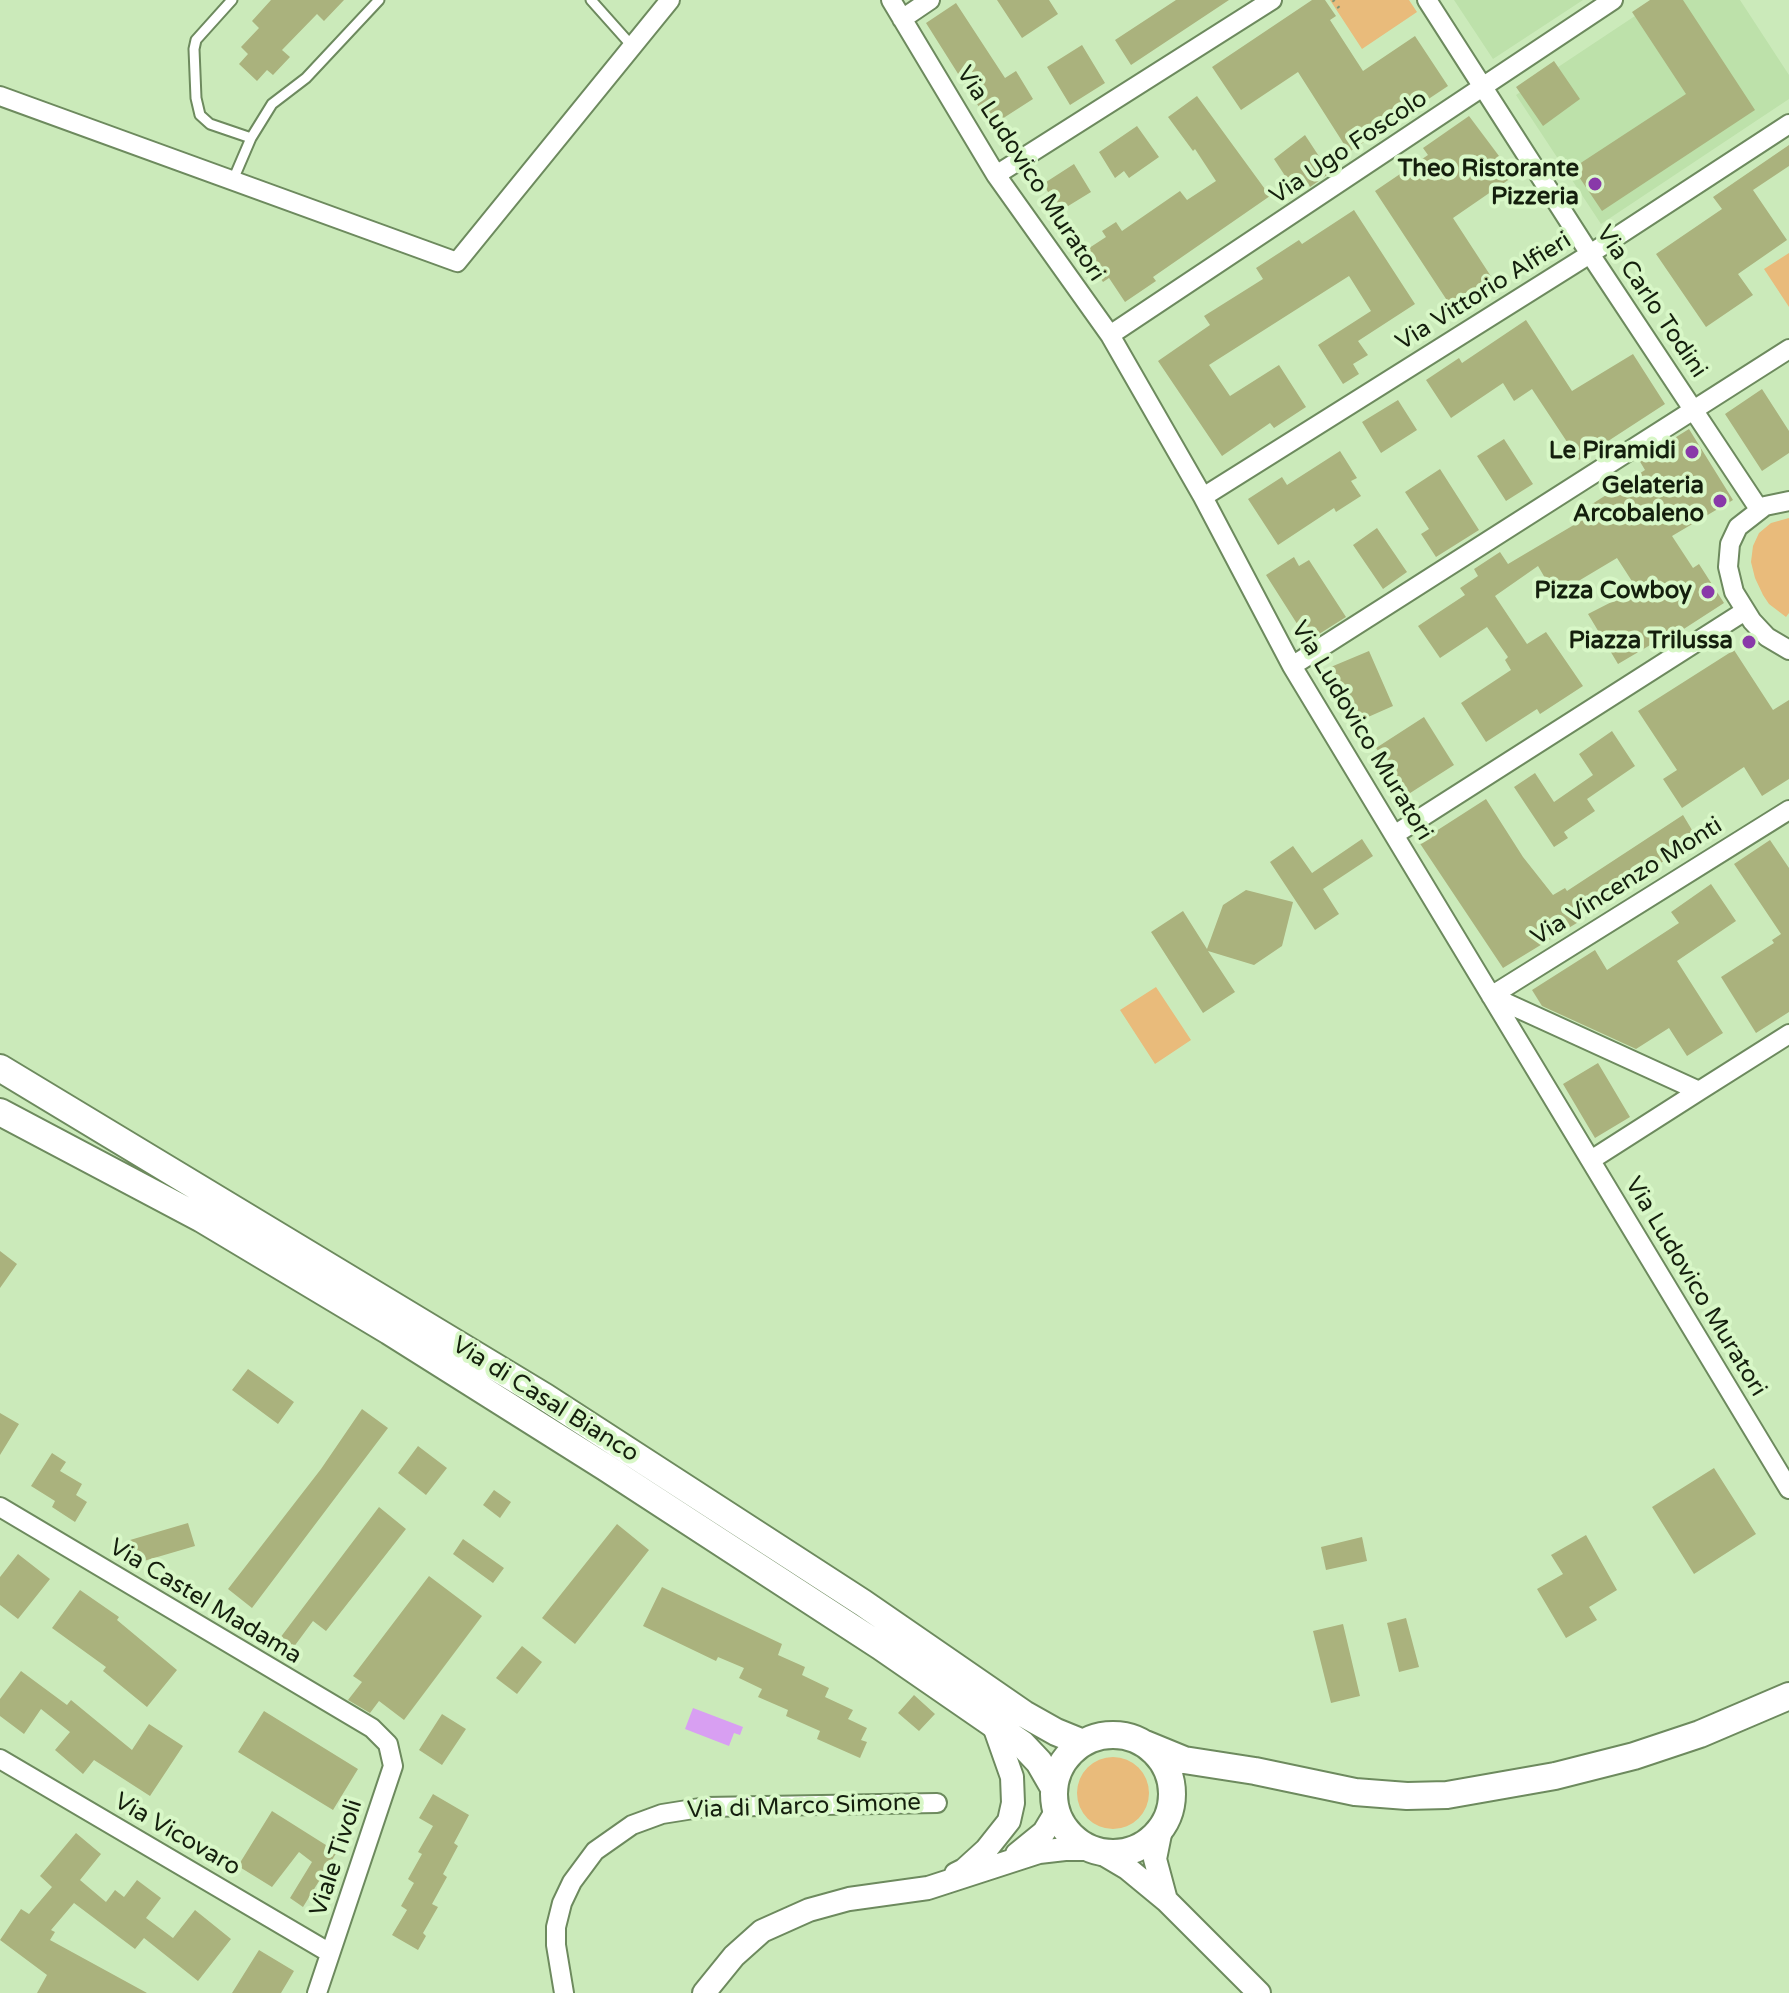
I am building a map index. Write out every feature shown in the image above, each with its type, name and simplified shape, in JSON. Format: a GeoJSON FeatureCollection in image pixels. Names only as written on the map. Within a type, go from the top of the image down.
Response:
{"type":"FeatureCollection","features":[{"type":"Feature","properties":{"kind":"main road","name":"Via di Casal Bianco"},"geometry":{"type":"LineString","coordinates":[[0,1068],[545,1397],[863,1603],[1024,1714],[1083,1743]]}},
{"type":"Feature","properties":{"kind":"main road","name":"Via di Casal Bianco"},"geometry":{"type":"LineString","coordinates":[[0,1112],[202,1219],[389,1331],[795,1590],[1022,1744],[1034,1756],[1055,1800]]}},
{"type":"Feature","properties":{"kind":"main road"},"geometry":{"type":"LineString","coordinates":[[1237,1769],[1217,1770],[1190,1779],[1179,1787],[1161,1829],[1134,1850],[1117,1853],[1096,1850],[1077,1842],[1064,1828],[1055,1800],[1057,1774],[1067,1756],[1098,1736],[1130,1737],[1184,1760],[1237,1769],[1355,1792],[1447,1795],[1612,1762],[1700,1734],[1789,1696]]}},
{"type":"Feature","properties":{"kind":"main road"},"geometry":{"type":"LineString","coordinates":[[1145,1744],[1166,1767],[1172,1800]]}},
{"type":"Feature","properties":{"kind":"street"},"geometry":{"type":"LineString","coordinates":[[0,96],[457,262],[670,0]]}},
{"type":"Feature","properties":{"kind":"street","name":"Via Ludovico Muratori"},"geometry":{"type":"LineString","coordinates":[[891,0],[996,175],[1110,335],[1203,497],[1292,666],[1789,1489]]}},
{"type":"Feature","properties":{"kind":"street"},"geometry":{"type":"LineString","coordinates":[[902,19],[930,0]]}},
{"type":"Feature","properties":{"kind":"street"},"geometry":{"type":"LineString","coordinates":[[996,175],[1272,0]]}},
{"type":"Feature","properties":{"kind":"street","name":"Via Carlo Todini"},"geometry":{"type":"LineString","coordinates":[[1427,0],[1759,509]]}},
{"type":"Feature","properties":{"kind":"street","name":"Via Ugo Foscolo"},"geometry":{"type":"LineString","coordinates":[[1110,335],[1613,0]]}},
{"type":"Feature","properties":{"kind":"street","name":"Via Vittorio Alfieri"},"geometry":{"type":"LineString","coordinates":[[1203,497],[1590,254],[1789,124]]}},
{"type":"Feature","properties":{"kind":"street"},"geometry":{"type":"LineString","coordinates":[[1292,666],[1789,349]]}},
{"type":"Feature","properties":{"kind":"street"},"geometry":{"type":"LineString","coordinates":[[1789,501],[1759,509],[1738,527],[1730,544],[1730,580],[1745,611],[1767,637],[1789,650]]}},
{"type":"Feature","properties":{"kind":"street"},"geometry":{"type":"LineString","coordinates":[[1394,835],[1745,611]]}},
{"type":"Feature","properties":{"kind":"street","name":"Via Vincenzo Monti"},"geometry":{"type":"LineString","coordinates":[[1491,996],[1789,810]]}},
{"type":"Feature","properties":{"kind":"street"},"geometry":{"type":"LineString","coordinates":[[1491,996],[1699,1091]]}},
{"type":"Feature","properties":{"kind":"street"},"geometry":{"type":"LineString","coordinates":[[1591,1160],[1789,1034]]}},
{"type":"Feature","properties":{"kind":"street","name":"Via Castel Madama"},"geometry":{"type":"LineString","coordinates":[[0,1507],[372,1728],[384,1739]]}},
{"type":"Feature","properties":{"kind":"street"},"geometry":{"type":"LineString","coordinates":[[928,1888],[964,1870],[986,1850],[1009,1821],[1013,1803],[1012,1777],[994,1726]]}},
{"type":"Feature","properties":{"kind":"street","name":"Viale Tivoli"},"geometry":{"type":"LineString","coordinates":[[317,1993],[393,1766],[391,1750],[384,1739]]}},
{"type":"Feature","properties":{"kind":"street","name":"Via Vicovaro"},"geometry":{"type":"LineString","coordinates":[[0,1759],[330,1953]]}},
{"type":"Feature","properties":{"kind":"street"},"geometry":{"type":"LineString","coordinates":[[996,1868],[1044,1832],[1055,1800]]}},
{"type":"Feature","properties":{"kind":"street","name":"Via di Marco Simone"},"geometry":{"type":"LineString","coordinates":[[564,1993],[556,1945],[556,1927],[562,1903],[576,1875],[595,1851],[632,1825],[662,1814],[706,1807],[937,1803]]}},
{"type":"Feature","properties":{"kind":"street"},"geometry":{"type":"LineString","coordinates":[[1161,1829],[1155,1853],[1156,1867],[1167,1901]]}},
{"type":"Feature","properties":{"kind":"street"},"geometry":{"type":"LineString","coordinates":[[704,1993],[734,1956],[762,1931],[809,1910],[849,1899],[928,1888],[1039,1852],[1065,1849],[1096,1850],[1127,1868],[1167,1901],[1259,1993]]}},
{"type":"Feature","properties":{"kind":"lane"},"geometry":{"type":"LineString","coordinates":[[232,0],[196,40],[196,98],[200,115],[210,124],[251,138]]}},
{"type":"Feature","properties":{"kind":"lane"},"geometry":{"type":"LineString","coordinates":[[233,180],[251,138],[272,104],[306,78],[379,0]]}},
{"type":"Feature","properties":{"kind":"lane"},"geometry":{"type":"LineString","coordinates":[[591,0],[632,46]]}},
{"type":"Feature","properties":{"kind":"path"},"geometry":{"type":"LineString","coordinates":[[1333,0],[1339,8]]}},
{"type":"Feature","properties":{"kind":"shaded area"},"geometry":{"type":"Polygon","coordinates":[[[1330,0],[1409,0],[1417,12],[1362,49],[1330,0]]]}},
{"type":"Feature","properties":{"kind":"shaded area"},"geometry":{"type":"Polygon","coordinates":[[[1454,0],[1583,0],[1493,59],[1454,0]]]}},
{"type":"Feature","properties":{"kind":"shaded area"},"geometry":{"type":"Polygon","coordinates":[[[1659,0],[1740,0],[1789,75],[1789,99],[1601,224],[1516,95],[1659,0]]]}},
{"type":"Feature","properties":{"kind":"shaded area"},"geometry":{"type":"Polygon","coordinates":[[[1789,253],[1789,307],[1764,269],[1789,253]]]}},
{"type":"Feature","properties":{"kind":"shaded area"},"geometry":{"type":"Polygon","coordinates":[[[1789,518],[1789,613],[1786,617],[1763,595],[1751,562],[1759,533],[1771,523],[1789,518]]]}},
{"type":"Feature","properties":{"kind":"shaded area"},"geometry":{"type":"Polygon","coordinates":[[[1156,987],[1191,1040],[1155,1064],[1120,1010],[1156,987]]]}},
{"type":"Feature","properties":{"kind":"shaded area"},"geometry":{"type":"Polygon","coordinates":[[[693,1708],[743,1727],[740,1735],[734,1733],[729,1746],[685,1729],[693,1708]]]}},
{"type":"Feature","properties":{"kind":"shaded area"},"geometry":{"type":"Polygon","coordinates":[[[1113,1757],[1139,1767],[1149,1793],[1139,1819],[1113,1829],[1087,1819],[1077,1793],[1087,1767],[1113,1757]]]}},
{"type":"Feature","properties":{"kind":"building"},"geometry":{"type":"Polygon","coordinates":[[[271,0],[344,0],[324,21],[317,14],[282,50],[290,57],[273,75],[267,70],[257,81],[239,64],[248,54],[241,47],[259,28],[252,21],[271,0]]]}},
{"type":"Feature","properties":{"kind":"building"},"geometry":{"type":"Polygon","coordinates":[[[997,0],[1049,0],[1058,14],[1022,38],[997,0]]]}},
{"type":"Feature","properties":{"kind":"building"},"geometry":{"type":"Polygon","coordinates":[[[1176,0],[1229,0],[1131,65],[1115,40],[1176,0]]]}},
{"type":"Feature","properties":{"kind":"building"},"geometry":{"type":"Polygon","coordinates":[[[1312,0],[1325,0],[1336,16],[1330,20],[1363,71],[1415,36],[1448,86],[1349,152],[1298,72],[1241,110],[1212,67],[1312,0]]]}},
{"type":"Feature","properties":{"kind":"building"},"geometry":{"type":"Polygon","coordinates":[[[1650,0],[1683,0],[1755,110],[1602,211],[1573,168],[1686,94],[1632,12],[1650,0]]]}},
{"type":"Feature","properties":{"kind":"building"},"geometry":{"type":"Polygon","coordinates":[[[956,3],[1005,78],[1016,71],[1033,99],[991,126],[926,23],[956,3]]]}},
{"type":"Feature","properties":{"kind":"building"},"geometry":{"type":"Polygon","coordinates":[[[1082,45],[1105,83],[1070,105],[1047,67],[1082,45]]]}},
{"type":"Feature","properties":{"kind":"building"},"geometry":{"type":"Polygon","coordinates":[[[1554,61],[1580,99],[1543,126],[1516,87],[1554,61]]]}},
{"type":"Feature","properties":{"kind":"building"},"geometry":{"type":"Polygon","coordinates":[[[1197,96],[1270,196],[1153,277],[1156,281],[1125,302],[1109,278],[1103,282],[1083,252],[1106,237],[1102,231],[1116,222],[1122,231],[1180,191],[1187,200],[1216,181],[1168,117],[1197,96]]]}},
{"type":"Feature","properties":{"kind":"building"},"geometry":{"type":"Polygon","coordinates":[[[1469,116],[1514,176],[1453,218],[1494,281],[1452,308],[1375,191],[1428,155],[1423,148],[1469,116]]]}},
{"type":"Feature","properties":{"kind":"building"},"geometry":{"type":"Polygon","coordinates":[[[1137,126],[1159,157],[1129,178],[1124,171],[1115,178],[1099,152],[1137,126]]]}},
{"type":"Feature","properties":{"kind":"building"},"geometry":{"type":"Polygon","coordinates":[[[1305,135],[1330,173],[1310,187],[1308,183],[1295,191],[1274,159],[1305,135]]]}},
{"type":"Feature","properties":{"kind":"building"},"geometry":{"type":"Polygon","coordinates":[[[1789,145],[1789,166],[1753,190],[1787,240],[1738,274],[1753,295],[1706,327],[1656,254],[1722,209],[1713,197],[1789,145]]]}},
{"type":"Feature","properties":{"kind":"building"},"geometry":{"type":"Polygon","coordinates":[[[1074,164],[1091,192],[1060,211],[1043,184],[1074,164]]]}},
{"type":"Feature","properties":{"kind":"building"},"geometry":{"type":"Polygon","coordinates":[[[1354,210],[1415,304],[1358,341],[1368,355],[1353,364],[1359,374],[1343,384],[1318,345],[1371,311],[1349,276],[1209,365],[1230,396],[1279,365],[1306,407],[1274,428],[1270,423],[1222,456],[1158,361],[1210,325],[1204,316],[1263,279],[1256,268],[1299,240],[1302,244],[1354,210]]]}},
{"type":"Feature","properties":{"kind":"building"},"geometry":{"type":"Polygon","coordinates":[[[1526,320],[1572,391],[1633,354],[1665,404],[1579,460],[1532,389],[1514,401],[1503,383],[1451,418],[1426,380],[1459,358],[1462,363],[1526,320]]]}},
{"type":"Feature","properties":{"kind":"building"},"geometry":{"type":"Polygon","coordinates":[[[1762,389],[1789,431],[1789,453],[1762,471],[1725,414],[1762,389]]]}},
{"type":"Feature","properties":{"kind":"building"},"geometry":{"type":"Polygon","coordinates":[[[1398,400],[1417,430],[1381,453],[1362,422],[1398,400]]]}},
{"type":"Feature","properties":{"kind":"building"},"geometry":{"type":"Polygon","coordinates":[[[1689,429],[1733,500],[1672,536],[1693,568],[1699,564],[1724,603],[1676,634],[1674,631],[1618,664],[1588,614],[1637,589],[1617,558],[1555,595],[1538,566],[1495,596],[1527,644],[1546,632],[1583,686],[1540,714],[1537,709],[1486,742],[1461,703],[1511,670],[1505,660],[1508,657],[1487,627],[1440,658],[1418,626],[1465,595],[1460,588],[1478,576],[1474,569],[1500,552],[1508,564],[1594,513],[1589,506],[1645,470],[1639,460],[1689,429]]]}},
{"type":"Feature","properties":{"kind":"building"},"geometry":{"type":"Polygon","coordinates":[[[1504,439],[1533,484],[1506,501],[1477,456],[1504,439]]]}},
{"type":"Feature","properties":{"kind":"building"},"geometry":{"type":"Polygon","coordinates":[[[1340,451],[1357,478],[1351,481],[1361,496],[1336,512],[1334,508],[1278,545],[1248,499],[1282,477],[1287,485],[1340,451]]]}},
{"type":"Feature","properties":{"kind":"building"},"geometry":{"type":"Polygon","coordinates":[[[1440,469],[1479,530],[1436,557],[1421,534],[1429,529],[1405,492],[1440,469]]]}},
{"type":"Feature","properties":{"kind":"building"},"geometry":{"type":"Polygon","coordinates":[[[1377,528],[1407,572],[1383,589],[1353,545],[1377,528]]]}},
{"type":"Feature","properties":{"kind":"building"},"geometry":{"type":"Polygon","coordinates":[[[1294,557],[1299,566],[1309,560],[1346,617],[1308,641],[1266,575],[1294,557]]]}},
{"type":"Feature","properties":{"kind":"building"},"geometry":{"type":"Polygon","coordinates":[[[1734,650],[1773,710],[1789,700],[1789,779],[1762,796],[1744,767],[1682,808],[1663,779],[1677,770],[1638,711],[1734,650]]]}},
{"type":"Feature","properties":{"kind":"building"},"geometry":{"type":"Polygon","coordinates":[[[1369,651],[1393,706],[1350,725],[1326,669],[1369,651]]]}},
{"type":"Feature","properties":{"kind":"building"},"geometry":{"type":"Polygon","coordinates":[[[1424,717],[1454,765],[1407,795],[1376,748],[1424,717]]]}},
{"type":"Feature","properties":{"kind":"building"},"geometry":{"type":"Polygon","coordinates":[[[1612,731],[1635,766],[1587,799],[1595,811],[1564,832],[1568,838],[1554,847],[1514,787],[1535,773],[1554,802],[1593,775],[1579,754],[1612,731]]]}},
{"type":"Feature","properties":{"kind":"building"},"geometry":{"type":"Polygon","coordinates":[[[1486,799],[1523,857],[1553,895],[1565,888],[1567,891],[1683,815],[1698,840],[1638,877],[1583,915],[1585,918],[1503,968],[1419,842],[1486,799]]]}},
{"type":"Feature","properties":{"kind":"building"},"geometry":{"type":"Polygon","coordinates":[[[1362,839],[1373,856],[1323,889],[1339,914],[1315,930],[1270,862],[1293,846],[1312,873],[1362,839]]]}},
{"type":"Feature","properties":{"kind":"building"},"geometry":{"type":"Polygon","coordinates":[[[1770,840],[1789,868],[1789,1012],[1756,1033],[1721,977],[1774,943],[1772,940],[1781,934],[1734,864],[1770,840]]]}},
{"type":"Feature","properties":{"kind":"building"},"geometry":{"type":"Polygon","coordinates":[[[1711,884],[1736,921],[1677,961],[1723,1033],[1687,1056],[1669,1028],[1636,1049],[1542,1006],[1532,990],[1595,950],[1607,970],[1679,923],[1671,912],[1711,884]]]}},
{"type":"Feature","properties":{"kind":"building"},"geometry":{"type":"Polygon","coordinates":[[[1246,890],[1293,902],[1282,946],[1254,965],[1208,951],[1235,992],[1203,1013],[1151,932],[1183,911],[1207,949],[1223,905],[1246,890]]]}},
{"type":"Feature","properties":{"kind":"building"},"geometry":{"type":"Polygon","coordinates":[[[1598,1063],[1630,1117],[1595,1138],[1563,1084],[1598,1063]]]}},
{"type":"Feature","properties":{"kind":"building"},"geometry":{"type":"Polygon","coordinates":[[[0,1251],[17,1264],[0,1288],[0,1251]]]}},
{"type":"Feature","properties":{"kind":"building"},"geometry":{"type":"Polygon","coordinates":[[[248,1369],[294,1402],[278,1424],[232,1390],[248,1369]]]}},
{"type":"Feature","properties":{"kind":"building"},"geometry":{"type":"Polygon","coordinates":[[[362,1409],[388,1428],[252,1608],[228,1589],[321,1469],[362,1409]]]}},
{"type":"Feature","properties":{"kind":"building"},"geometry":{"type":"Polygon","coordinates":[[[0,1413],[19,1424],[0,1455],[0,1413]]]}},
{"type":"Feature","properties":{"kind":"building"},"geometry":{"type":"Polygon","coordinates":[[[418,1446],[447,1468],[426,1495],[398,1473],[418,1446]]]}},
{"type":"Feature","properties":{"kind":"building"},"geometry":{"type":"Polygon","coordinates":[[[52,1453],[66,1462],[60,1471],[82,1484],[76,1495],[87,1502],[75,1522],[52,1507],[55,1501],[31,1486],[52,1453]]]}},
{"type":"Feature","properties":{"kind":"building"},"geometry":{"type":"Polygon","coordinates":[[[1714,1468],[1756,1534],[1694,1574],[1652,1507],[1714,1468]]]}},
{"type":"Feature","properties":{"kind":"building"},"geometry":{"type":"Polygon","coordinates":[[[494,1490],[511,1502],[500,1518],[483,1505],[494,1490]]]}},
{"type":"Feature","properties":{"kind":"building"},"geometry":{"type":"Polygon","coordinates":[[[379,1507],[406,1529],[326,1631],[313,1621],[293,1648],[280,1638],[379,1507]]]}},
{"type":"Feature","properties":{"kind":"building"},"geometry":{"type":"Polygon","coordinates":[[[188,1523],[195,1546],[137,1563],[130,1540],[188,1523]]]}},
{"type":"Feature","properties":{"kind":"building"},"geometry":{"type":"Polygon","coordinates":[[[617,1524],[649,1550],[575,1644],[542,1618],[617,1524]]]}},
{"type":"Feature","properties":{"kind":"building"},"geometry":{"type":"Polygon","coordinates":[[[1586,1535],[1617,1590],[1589,1607],[1597,1620],[1566,1638],[1537,1589],[1563,1574],[1551,1555],[1586,1535]]]}},
{"type":"Feature","properties":{"kind":"building"},"geometry":{"type":"Polygon","coordinates":[[[1362,1537],[1367,1561],[1326,1570],[1321,1547],[1362,1537]]]}},
{"type":"Feature","properties":{"kind":"building"},"geometry":{"type":"Polygon","coordinates":[[[463,1539],[504,1568],[493,1583],[453,1554],[463,1539]]]}},
{"type":"Feature","properties":{"kind":"building"},"geometry":{"type":"Polygon","coordinates":[[[18,1554],[50,1579],[18,1619],[0,1605],[0,1577],[18,1554]]]}},
{"type":"Feature","properties":{"kind":"building"},"geometry":{"type":"Polygon","coordinates":[[[429,1576],[482,1616],[404,1720],[379,1701],[370,1713],[348,1700],[362,1682],[353,1676],[429,1576]]]}},
{"type":"Feature","properties":{"kind":"building"},"geometry":{"type":"Polygon","coordinates":[[[662,1587],[782,1644],[778,1655],[805,1667],[802,1675],[829,1688],[825,1697],[853,1710],[848,1719],[867,1728],[861,1740],[867,1742],[860,1758],[817,1739],[820,1731],[786,1716],[788,1710],[758,1697],[762,1689],[739,1678],[744,1668],[718,1657],[716,1661],[643,1626],[662,1587]]]}},
{"type":"Feature","properties":{"kind":"building"},"geometry":{"type":"Polygon","coordinates":[[[80,1590],[119,1617],[117,1620],[177,1670],[147,1707],[103,1671],[106,1667],[52,1628],[80,1590]]]}},
{"type":"Feature","properties":{"kind":"building"},"geometry":{"type":"Polygon","coordinates":[[[1406,1618],[1419,1667],[1399,1672],[1387,1623],[1406,1618]]]}},
{"type":"Feature","properties":{"kind":"building"},"geometry":{"type":"Polygon","coordinates":[[[1343,1624],[1360,1696],[1331,1703],[1313,1631],[1343,1624]]]}},
{"type":"Feature","properties":{"kind":"building"},"geometry":{"type":"Polygon","coordinates":[[[522,1646],[542,1662],[517,1694],[496,1678],[522,1646]]]}},
{"type":"Feature","properties":{"kind":"building"},"geometry":{"type":"Polygon","coordinates":[[[21,1671],[67,1705],[71,1700],[132,1750],[149,1724],[183,1746],[150,1796],[94,1760],[83,1774],[55,1750],[70,1732],[41,1709],[24,1734],[0,1716],[0,1699],[21,1671]]]}},
{"type":"Feature","properties":{"kind":"building"},"geometry":{"type":"Polygon","coordinates":[[[914,1695],[935,1714],[919,1731],[898,1713],[914,1695]]]}},
{"type":"Feature","properties":{"kind":"building"},"geometry":{"type":"Polygon","coordinates":[[[264,1711],[358,1769],[333,1810],[238,1752],[264,1711]]]}},
{"type":"Feature","properties":{"kind":"building"},"geometry":{"type":"Polygon","coordinates":[[[442,1714],[466,1729],[442,1765],[419,1750],[442,1714]]]}},
{"type":"Feature","properties":{"kind":"building"},"geometry":{"type":"Polygon","coordinates":[[[433,1794],[469,1815],[454,1843],[458,1846],[443,1874],[447,1877],[432,1904],[438,1907],[423,1933],[426,1936],[418,1950],[392,1935],[407,1910],[401,1906],[414,1883],[408,1879],[422,1854],[418,1852],[433,1826],[419,1818],[433,1794]]]}},
{"type":"Feature","properties":{"kind":"building"},"geometry":{"type":"Polygon","coordinates":[[[272,1811],[337,1852],[303,1907],[290,1898],[312,1862],[299,1852],[272,1887],[238,1866],[272,1811]]]}},
{"type":"Feature","properties":{"kind":"building"},"geometry":{"type":"Polygon","coordinates":[[[76,1833],[101,1854],[80,1880],[106,1902],[115,1890],[124,1897],[137,1880],[161,1898],[146,1918],[173,1938],[195,1910],[231,1939],[198,1981],[144,1938],[135,1949],[74,1903],[51,1930],[55,1932],[50,1940],[147,1993],[37,1993],[47,1975],[0,1940],[21,1909],[29,1914],[52,1887],[40,1876],[76,1833]]]}},
{"type":"Feature","properties":{"kind":"building"},"geometry":{"type":"Polygon","coordinates":[[[259,1950],[294,1971],[281,1993],[232,1993],[259,1950]]]}},
{"type":"Feature","properties":{"kind":"place","name":"Theo Ristorante Pizzeria"},"geometry":{"type":"Point","coordinates":[1595,184]}},
{"type":"Feature","properties":{"kind":"place","name":"Le Piramidi"},"geometry":{"type":"Point","coordinates":[1692,452]}},
{"type":"Feature","properties":{"kind":"place","name":"Gelateria Arcobaleno"},"geometry":{"type":"Point","coordinates":[1720,501]}},
{"type":"Feature","properties":{"kind":"place","name":"Pizza Cowboy"},"geometry":{"type":"Point","coordinates":[1708,592]}},
{"type":"Feature","properties":{"kind":"place","name":"Piazza Trilussa"},"geometry":{"type":"Point","coordinates":[1749,642]}}]}
